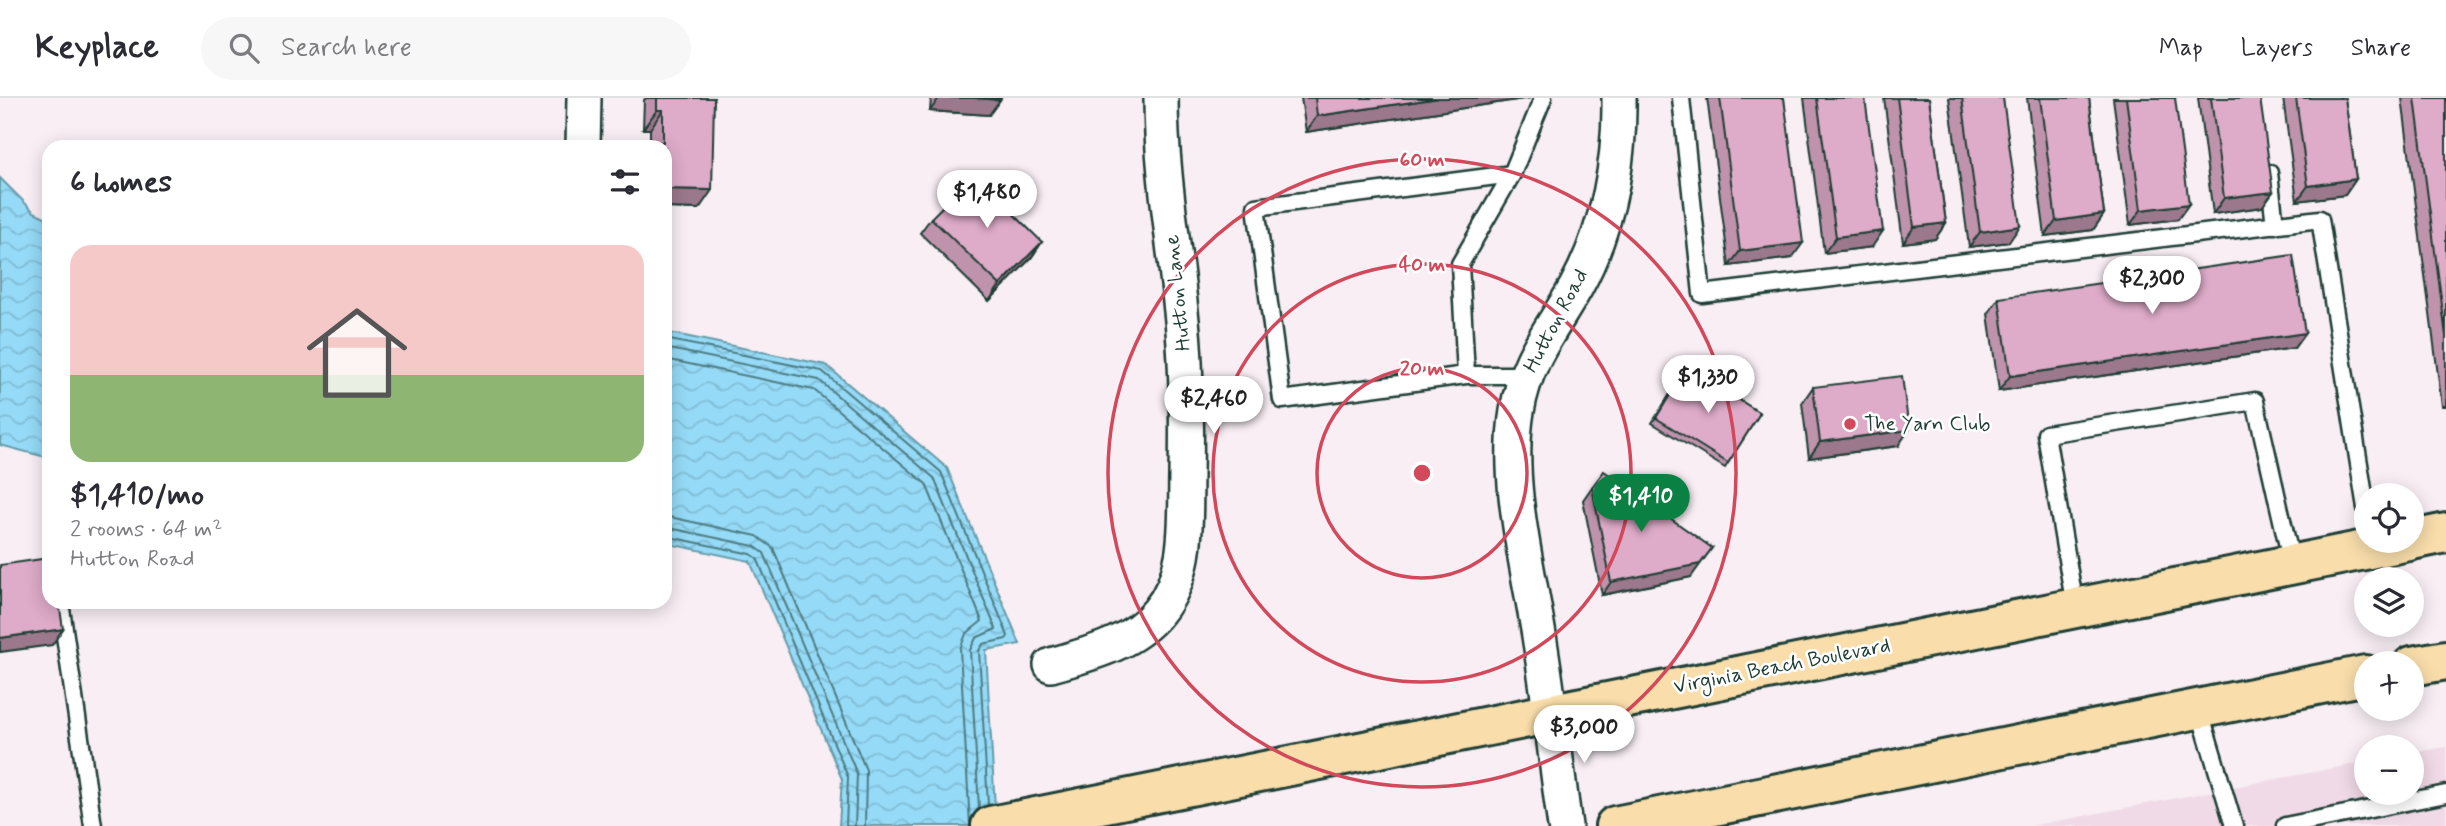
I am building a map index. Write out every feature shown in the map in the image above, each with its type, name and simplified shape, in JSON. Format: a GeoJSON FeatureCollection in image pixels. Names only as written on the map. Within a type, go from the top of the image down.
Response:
{"type":"FeatureCollection","features":[{"type":"Feature","properties":{"kind":"main road","name":"Virginia Beach Boulevard"},"geometry":{"type":"LineString","coordinates":[[2424,537],[2446,533]]}},
{"type":"Feature","properties":{"kind":"main road","name":"Virginia Beach Boulevard"},"geometry":{"type":"LineString","coordinates":[[991,826],[2292,564],[2354,548]]}},
{"type":"Feature","properties":{"kind":"main road"},"geometry":{"type":"LineString","coordinates":[[2424,664],[2446,660]]}},
{"type":"Feature","properties":{"kind":"main road"},"geometry":{"type":"LineString","coordinates":[[1615,826],[2354,677]]}},
{"type":"Feature","properties":{"kind":"street"},"geometry":{"type":"LineString","coordinates":[[583,140],[584,98]]}},
{"type":"Feature","properties":{"kind":"street","name":"Hutton Lane"},"geometry":{"type":"LineString","coordinates":[[1051,665],[1084,656],[1143,630],[1160,610],[1177,582],[1185,551],[1187,415],[1183,331],[1161,136],[1161,98]]}},
{"type":"Feature","properties":{"kind":"street","name":"Hutton Road"},"geometry":{"type":"LineString","coordinates":[[1565,826],[1514,456],[1517,411],[1526,375],[1544,334],[1576,287],[1599,235],[1614,181],[1620,142],[1619,98]]}},
{"type":"Feature","properties":{"kind":"lane"},"geometry":{"type":"LineString","coordinates":[[1466,374],[1460,264],[1512,174],[1543,98]]}},
{"type":"Feature","properties":{"kind":"lane"},"geometry":{"type":"LineString","coordinates":[[1681,98],[1702,294],[2320,219],[2362,483]]}},
{"type":"Feature","properties":{"kind":"lane"},"geometry":{"type":"LineString","coordinates":[[2268,162],[2276,225]]}},
{"type":"Feature","properties":{"kind":"lane"},"geometry":{"type":"LineString","coordinates":[[1512,174],[1256,207],[1282,400],[1466,374],[1526,375]]}},
{"type":"Feature","properties":{"kind":"lane"},"geometry":{"type":"LineString","coordinates":[[2075,607],[2046,434],[2255,401],[2292,564]]}},
{"type":"Feature","properties":{"kind":"lane"},"geometry":{"type":"LineString","coordinates":[[61,609],[93,826]]}},
{"type":"Feature","properties":{"kind":"lane"},"geometry":{"type":"LineString","coordinates":[[2199,709],[2234,826]]}},
{"type":"Feature","properties":{"kind":"lane"},"geometry":{"type":"LineString","coordinates":[[2285,826],[2446,794]]}},
{"type":"Feature","properties":{"kind":"shaded area"},"geometry":{"type":"Polygon","coordinates":[[[2446,747],[2446,826],[2031,826],[2354,764],[2354,805],[2424,805],[2424,751],[2446,747]]]}},
{"type":"Feature","properties":{"kind":"water"},"geometry":{"type":"Polygon","coordinates":[[[0,178],[34,212],[42,216],[42,456],[0,445],[0,178]]]}},
{"type":"Feature","properties":{"kind":"water"},"geometry":{"type":"Polygon","coordinates":[[[672,333],[826,365],[947,468],[1020,644],[986,650],[996,826],[839,826],[842,779],[750,561],[672,544],[672,333]]]}},
{"type":"Feature","properties":{"kind":"building"},"geometry":{"type":"Polygon","coordinates":[[[657,98],[714,98],[712,190],[672,189],[672,140],[663,140],[663,110],[657,110],[657,98]]]}},
{"type":"Feature","properties":{"kind":"building"},"geometry":{"type":"Polygon","coordinates":[[[1315,98],[1439,98],[1317,116],[1315,98]]]}},
{"type":"Feature","properties":{"kind":"building"},"geometry":{"type":"Polygon","coordinates":[[[1720,98],[1784,98],[1803,243],[1740,251],[1720,98]]]}},
{"type":"Feature","properties":{"kind":"building"},"geometry":{"type":"Polygon","coordinates":[[[1817,98],[1865,98],[1883,231],[1836,237],[1817,98]]]}},
{"type":"Feature","properties":{"kind":"building"},"geometry":{"type":"Polygon","coordinates":[[[1897,98],[1929,98],[1946,223],[1914,227],[1897,98]]]}},
{"type":"Feature","properties":{"kind":"building"},"geometry":{"type":"Polygon","coordinates":[[[1962,98],[2003,98],[2020,226],[1980,232],[1962,98]]]}},
{"type":"Feature","properties":{"kind":"building"},"geometry":{"type":"Polygon","coordinates":[[[2040,98],[2089,98],[2104,214],[2056,221],[2040,98]]]}},
{"type":"Feature","properties":{"kind":"building"},"geometry":{"type":"Polygon","coordinates":[[[2126,98],[2175,98],[2189,204],[2141,210],[2126,98]]]}},
{"type":"Feature","properties":{"kind":"building"},"geometry":{"type":"Polygon","coordinates":[[[2211,98],[2260,98],[2273,192],[2224,198],[2211,98]]]}},
{"type":"Feature","properties":{"kind":"building"},"geometry":{"type":"Polygon","coordinates":[[[2296,98],[2345,98],[2356,179],[2308,186],[2296,98]]]}},
{"type":"Feature","properties":{"kind":"building"},"geometry":{"type":"Polygon","coordinates":[[[2415,98],[2446,98],[2446,336],[2415,98]]]}},
{"type":"Feature","properties":{"kind":"building"},"geometry":{"type":"Polygon","coordinates":[[[974,175],[1042,242],[1000,285],[931,218],[974,175]]]}},
{"type":"Feature","properties":{"kind":"building"},"geometry":{"type":"Polygon","coordinates":[[[2293,255],[2305,333],[2010,376],[1999,298],[2293,255]]]}},
{"type":"Feature","properties":{"kind":"building"},"geometry":{"type":"Polygon","coordinates":[[[1687,367],[1760,413],[1728,463],[1656,418],[1687,367]]]}},
{"type":"Feature","properties":{"kind":"building","name":"The Yarn Club"},"geometry":{"type":"Polygon","coordinates":[[[1902,376],[1909,430],[1820,442],[1813,387],[1902,376]]]}},
{"type":"Feature","properties":{"kind":"building"},"geometry":{"type":"Polygon","coordinates":[[[1604,471],[1712,548],[1700,564],[1611,582],[1592,487],[1604,471]]]}},
{"type":"Feature","properties":{"kind":"building"},"geometry":{"type":"Polygon","coordinates":[[[42,559],[42,609],[60,609],[63,629],[0,638],[0,565],[42,559]]]}},
{"type":"Feature","properties":{"kind":"place","name":"The Yarn Club"},"geometry":{"type":"Point","coordinates":[1850,424]}}]}
